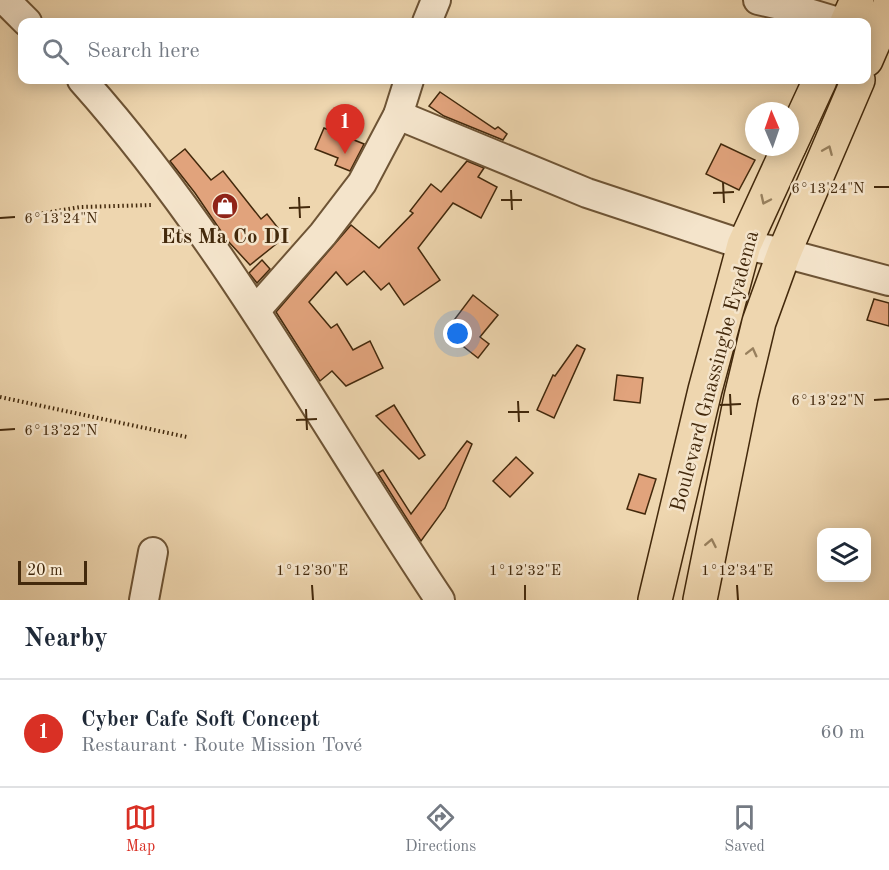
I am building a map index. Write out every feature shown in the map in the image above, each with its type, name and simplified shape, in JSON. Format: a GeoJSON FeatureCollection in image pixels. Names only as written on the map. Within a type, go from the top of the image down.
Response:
{"type":"FeatureCollection","features":[{"type":"Feature","properties":{"kind":"highway"},"geometry":{"type":"LineString","coordinates":[[849,18],[857,0]]}},
{"type":"Feature","properties":{"kind":"highway"},"geometry":{"type":"LineString","coordinates":[[871,50],[889,7]]}},
{"type":"Feature","properties":{"kind":"highway","name":"Boulevard Gnassingbe Eyadema"},"geometry":{"type":"LineString","coordinates":[[799,126],[818,84]]}},
{"type":"Feature","properties":{"kind":"highway","name":"Boulevard Gnassingbe Eyadema"},"geometry":{"type":"LineString","coordinates":[[700,600],[759,322],[784,253],[856,84]]}},
{"type":"Feature","properties":{"kind":"highway","name":"Boulevard Gnassingbe Eyadema"},"geometry":{"type":"LineString","coordinates":[[655,600],[705,390],[744,245],[785,156]]}},
{"type":"Feature","properties":{"kind":"street"},"geometry":{"type":"LineString","coordinates":[[5,0],[23,18]]}},
{"type":"Feature","properties":{"kind":"street"},"geometry":{"type":"LineString","coordinates":[[429,18],[436,0]]}},
{"type":"Feature","properties":{"kind":"street"},"geometry":{"type":"LineString","coordinates":[[758,0],[825,18]]}},
{"type":"Feature","properties":{"kind":"street"},"geometry":{"type":"LineString","coordinates":[[86,84],[118,120],[183,205],[256,309],[440,600]]}},
{"type":"Feature","properties":{"kind":"street"},"geometry":{"type":"LineString","coordinates":[[256,309],[322,234],[362,183],[398,116],[408,84]]}},
{"type":"Feature","properties":{"kind":"street"},"geometry":{"type":"LineString","coordinates":[[398,116],[588,192],[744,245],[784,253],[889,281]]}},
{"type":"Feature","properties":{"kind":"street"},"geometry":{"type":"LineString","coordinates":[[144,600],[153,552]]}},
{"type":"Feature","properties":{"kind":"path"},"geometry":{"type":"LineString","coordinates":[[33,215],[80,207],[131,204],[183,205]]}},
{"type":"Feature","properties":{"kind":"path"},"geometry":{"type":"LineString","coordinates":[[0,397],[187,437]]}},
{"type":"Feature","properties":{"kind":"building"},"geometry":{"type":"Polygon","coordinates":[[[440,92],[495,129],[498,127],[507,134],[503,140],[444,116],[429,106],[440,92]]]}},
{"type":"Feature","properties":{"kind":"building"},"geometry":{"type":"Polygon","coordinates":[[[324,128],[364,144],[350,171],[335,165],[338,158],[315,149],[324,128]]]}},
{"type":"Feature","properties":{"kind":"building"},"geometry":{"type":"Polygon","coordinates":[[[721,144],[755,160],[739,190],[706,174],[721,144]]]}},
{"type":"Feature","properties":{"kind":"building"},"geometry":{"type":"Polygon","coordinates":[[[185,149],[211,180],[223,171],[261,219],[267,214],[285,237],[250,265],[227,240],[170,161],[185,149]]]}},
{"type":"Feature","properties":{"kind":"building"},"geometry":{"type":"Polygon","coordinates":[[[467,161],[484,168],[478,177],[497,187],[481,218],[453,203],[418,248],[440,280],[404,305],[389,283],[381,290],[364,271],[347,285],[336,272],[309,302],[331,328],[337,324],[353,350],[370,341],[383,368],[346,386],[332,371],[320,381],[276,312],[351,225],[379,248],[413,213],[410,211],[431,184],[441,192],[467,161]]]}},
{"type":"Feature","properties":{"kind":"building"},"geometry":{"type":"Polygon","coordinates":[[[262,260],[270,269],[257,283],[249,273],[262,260]]]}},
{"type":"Feature","properties":{"kind":"building"},"geometry":{"type":"Polygon","coordinates":[[[473,295],[498,315],[480,337],[489,344],[478,358],[445,332],[473,295]]]}},
{"type":"Feature","properties":{"kind":"building"},"geometry":{"type":"Polygon","coordinates":[[[874,299],[889,303],[889,326],[867,320],[874,299]]]}},
{"type":"Feature","properties":{"kind":"building"},"geometry":{"type":"Polygon","coordinates":[[[577,345],[585,349],[554,418],[537,410],[553,375],[555,376],[577,345]]]}},
{"type":"Feature","properties":{"kind":"building"},"geometry":{"type":"Polygon","coordinates":[[[617,375],[643,378],[640,403],[614,400],[617,375]]]}},
{"type":"Feature","properties":{"kind":"building"},"geometry":{"type":"Polygon","coordinates":[[[394,405],[425,455],[419,459],[376,416],[394,405]]]}},
{"type":"Feature","properties":{"kind":"building"},"geometry":{"type":"Polygon","coordinates":[[[467,441],[472,444],[445,508],[421,541],[378,473],[383,470],[411,514],[467,441]]]}},
{"type":"Feature","properties":{"kind":"building"},"geometry":{"type":"Polygon","coordinates":[[[516,457],[533,473],[510,497],[493,481],[516,457]]]}},
{"type":"Feature","properties":{"kind":"building"},"geometry":{"type":"Polygon","coordinates":[[[639,474],[656,479],[645,514],[627,509],[639,474]]]}},
{"type":"Feature","properties":{"kind":"place","name":"Cyber Cafe Soft Concept"},"geometry":{"type":"Point","coordinates":[345,154]}},
{"type":"Feature","properties":{"kind":"place","name":"Ets Ma Co DI"},"geometry":{"type":"Point","coordinates":[225,206]}}]}
